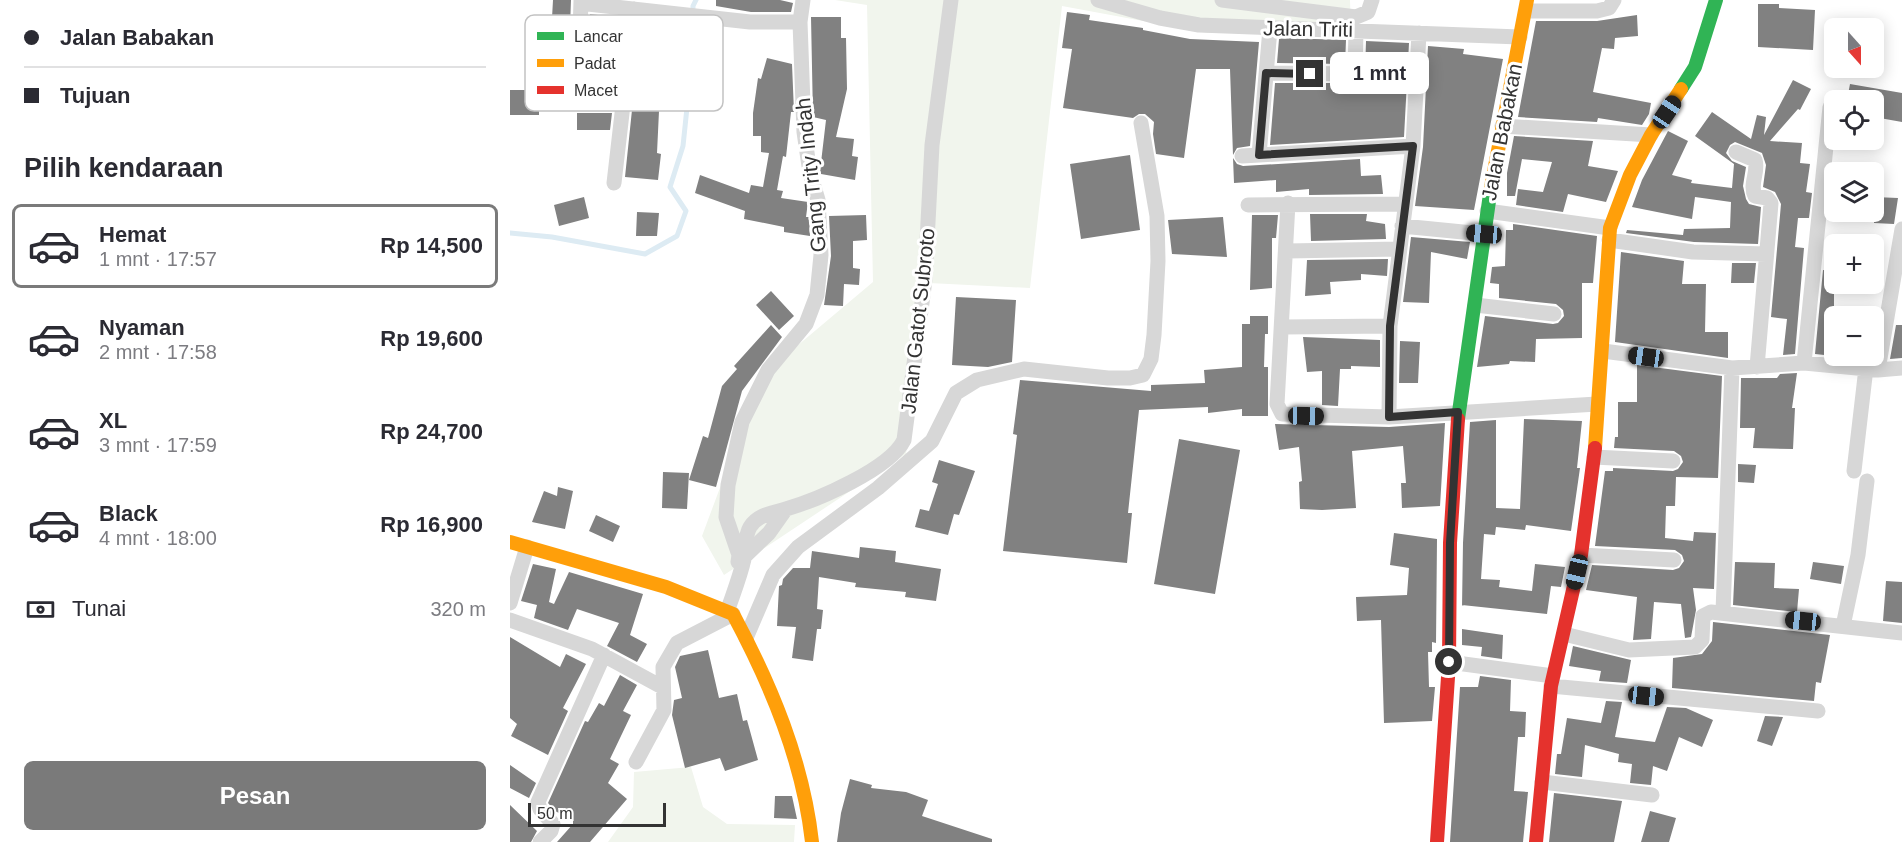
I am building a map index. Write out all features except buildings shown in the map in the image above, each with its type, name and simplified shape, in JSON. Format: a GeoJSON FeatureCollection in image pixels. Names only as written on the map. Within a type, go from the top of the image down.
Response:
{"type":"FeatureCollection","features":[{"type":"Feature","properties":{"kind":"street","name":"Gang Trity Indah"},"geometry":{"type":"LineString","coordinates":[[726,611],[738,568],[739,555],[726,518],[728,485],[742,422],[768,370],[807,324],[817,295],[821,255],[818,200],[804,132],[800,22],[803,0]]}},
{"type":"Feature","properties":{"kind":"street","name":"Jalan Gatot Subroto"},"geometry":{"type":"LineString","coordinates":[[726,611],[745,556],[745,545],[751,525],[772,511],[786,509],[880,467],[900,449],[904,440],[925,280],[932,145],[951,0]]}},
{"type":"Feature","properties":{"kind":"street","name":"Jalan Triti"},"geometry":{"type":"LineString","coordinates":[[1098,0],[1160,18],[1199,25],[1521,37]]}},
{"type":"Feature","properties":{"kind":"street"},"geometry":{"type":"LineString","coordinates":[[1222,0],[1356,17],[1368,12],[1372,0]]}},
{"type":"Feature","properties":{"kind":"street"},"geometry":{"type":"LineString","coordinates":[[1527,5],[1597,11],[1609,8],[1614,0]]}},
{"type":"Feature","properties":{"kind":"street"},"geometry":{"type":"LineString","coordinates":[[1536,842],[1552,681],[1581,555],[1594,457],[1603,351],[1603,307],[1609,234],[1630,175],[1650,135],[1695,67],[1716,0]]}},
{"type":"Feature","properties":{"kind":"street"},"geometry":{"type":"LineString","coordinates":[[581,1],[644,7],[687,15]]}},
{"type":"Feature","properties":{"kind":"street","name":"Jalan Babakan"},"geometry":{"type":"LineString","coordinates":[[1437,842],[1449,662],[1450,543],[1458,412],[1487,211],[1527,5]]}},
{"type":"Feature","properties":{"kind":"street"},"geometry":{"type":"LineString","coordinates":[[723,19],[800,22]]}},
{"type":"Feature","properties":{"kind":"street"},"geometry":{"type":"LineString","coordinates":[[1259,155],[1270,29]]}},
{"type":"Feature","properties":{"kind":"street"},"geometry":{"type":"LineString","coordinates":[[1266,73],[1354,74],[1356,30]]}},
{"type":"Feature","properties":{"kind":"street"},"geometry":{"type":"LineString","coordinates":[[1389,417],[1390,326],[1413,146],[1419,33]]}},
{"type":"Feature","properties":{"kind":"street"},"geometry":{"type":"LineString","coordinates":[[614,183],[626,111]]}},
{"type":"Feature","properties":{"kind":"street"},"geometry":{"type":"LineString","coordinates":[[746,638],[773,575],[798,547],[878,488],[932,441],[956,393],[977,380],[1024,369],[1108,378],[1130,378],[1143,375],[1151,359],[1158,261],[1157,216],[1141,123]]}},
{"type":"Feature","properties":{"kind":"street"},"geometry":{"type":"LineString","coordinates":[[1502,126],[1650,135]]}},
{"type":"Feature","properties":{"kind":"street"},"geometry":{"type":"LineString","coordinates":[[1242,156],[1413,146]]}},
{"type":"Feature","properties":{"kind":"street"},"geometry":{"type":"LineString","coordinates":[[1804,363],[1826,150]]}},
{"type":"Feature","properties":{"kind":"street"},"geometry":{"type":"LineString","coordinates":[[1736,152],[1755,160],[1757,165],[1752,191],[1755,196],[1767,198],[1771,203],[1757,367]]}},
{"type":"Feature","properties":{"kind":"street"},"geometry":{"type":"LineString","coordinates":[[1288,203],[1277,404],[1282,414],[1389,417],[1597,404]]}},
{"type":"Feature","properties":{"kind":"street"},"geometry":{"type":"LineString","coordinates":[[1248,205],[1405,204]]}},
{"type":"Feature","properties":{"kind":"street"},"geometry":{"type":"LineString","coordinates":[[1487,211],[1693,252],[1766,254]]}},
{"type":"Feature","properties":{"kind":"street"},"geometry":{"type":"LineString","coordinates":[[1402,226],[1484,234]]}},
{"type":"Feature","properties":{"kind":"street"},"geometry":{"type":"LineString","coordinates":[[1854,471],[1872,369],[1902,229]]}},
{"type":"Feature","properties":{"kind":"street"},"geometry":{"type":"LineString","coordinates":[[1287,251],[1399,249]]}},
{"type":"Feature","properties":{"kind":"street"},"geometry":{"type":"LineString","coordinates":[[1475,304],[1554,314]]}},
{"type":"Feature","properties":{"kind":"street"},"geometry":{"type":"LineString","coordinates":[[1283,327],[1390,326]]}},
{"type":"Feature","properties":{"kind":"street"},"geometry":{"type":"LineString","coordinates":[[1603,351],[1732,368],[1804,363],[1872,369],[1902,368]]}},
{"type":"Feature","properties":{"kind":"street"},"geometry":{"type":"LineString","coordinates":[[1723,612],[1732,368]]}},
{"type":"Feature","properties":{"kind":"street"},"geometry":{"type":"LineString","coordinates":[[1594,457],[1673,461]]}},
{"type":"Feature","properties":{"kind":"street"},"geometry":{"type":"LineString","coordinates":[[1843,626],[1858,555],[1867,481]]}},
{"type":"Feature","properties":{"kind":"street"},"geometry":{"type":"LineString","coordinates":[[510,542],[666,587],[726,611],[746,638],[769,691],[801,778],[812,842]]}},
{"type":"Feature","properties":{"kind":"street"},"geometry":{"type":"LineString","coordinates":[[510,603],[527,547]]}},
{"type":"Feature","properties":{"kind":"street"},"geometry":{"type":"LineString","coordinates":[[1581,555],[1674,560]]}},
{"type":"Feature","properties":{"kind":"street"},"geometry":{"type":"LineString","coordinates":[[636,762],[664,710],[663,667],[677,643],[726,611]]}},
{"type":"Feature","properties":{"kind":"street"},"geometry":{"type":"LineString","coordinates":[[1564,634],[1629,650],[1695,647],[1702,640],[1703,616],[1711,612],[1902,633]]}},
{"type":"Feature","properties":{"kind":"street"},"geometry":{"type":"LineString","coordinates":[[510,620],[604,655],[662,687]]}},
{"type":"Feature","properties":{"kind":"street"},"geometry":{"type":"LineString","coordinates":[[540,842],[553,824],[538,802],[604,655]]}},
{"type":"Feature","properties":{"kind":"street"},"geometry":{"type":"LineString","coordinates":[[1449,662],[1552,681],[1818,711]]}},
{"type":"Feature","properties":{"kind":"street"},"geometry":{"type":"LineString","coordinates":[[1542,782],[1652,795]]}},
{"type":"Feature","properties":{"kind":"shaded area"},"geometry":{"type":"Polygon","coordinates":[[[835,0],[1350,0],[1351,32],[1208,33],[1062,6],[1030,288],[929,283],[906,454],[724,575],[702,536],[746,418],[778,362],[873,282],[867,5],[835,0]]]}},
{"type":"Feature","properties":{"kind":"shaded area"},"geometry":{"type":"Polygon","coordinates":[[[691,767],[703,807],[727,824],[795,825],[794,842],[608,842],[633,807],[634,772],[691,767]]]}},
{"type":"Feature","properties":{"kind":"waterway"},"geometry":{"type":"LineString","coordinates":[[693,15],[696,0]]}},
{"type":"Feature","properties":{"kind":"waterway"},"geometry":{"type":"LineString","coordinates":[[510,233],[552,237],[645,254],[677,236],[686,211],[670,187],[683,146],[687,111]]}},
{"type":"Feature","properties":{"kind":"traffic: fast"},"geometry":{"type":"LineString","coordinates":[[1681,89],[1695,67],[1716,0]]}},
{"type":"Feature","properties":{"kind":"traffic: fast"},"geometry":{"type":"LineString","coordinates":[[1458,419],[1491,187]]}},
{"type":"Feature","properties":{"kind":"traffic: slow"},"geometry":{"type":"LineString","coordinates":[[1491,187],[1527,0]]}},
{"type":"Feature","properties":{"kind":"traffic: slow"},"geometry":{"type":"LineString","coordinates":[[1595,448],[1610,228],[1630,175],[1651,135],[1681,89]]}},
{"type":"Feature","properties":{"kind":"traffic: slow"},"geometry":{"type":"LineString","coordinates":[[510,542],[666,587],[733,614],[760,668],[783,724],[801,782],[812,842]]}},
{"type":"Feature","properties":{"kind":"traffic: jam"},"geometry":{"type":"LineString","coordinates":[[1437,842],[1449,662],[1450,543],[1458,419]]}},
{"type":"Feature","properties":{"kind":"traffic: jam"},"geometry":{"type":"LineString","coordinates":[[1536,842],[1551,686],[1581,555],[1595,448]]}},
{"type":"Feature","properties":{"kind":"route"},"geometry":{"type":"LineString","coordinates":[[1310,74],[1266,73],[1259,155],[1413,146],[1390,326],[1389,417],[1458,412],[1450,543],[1449,662]]}}]}
